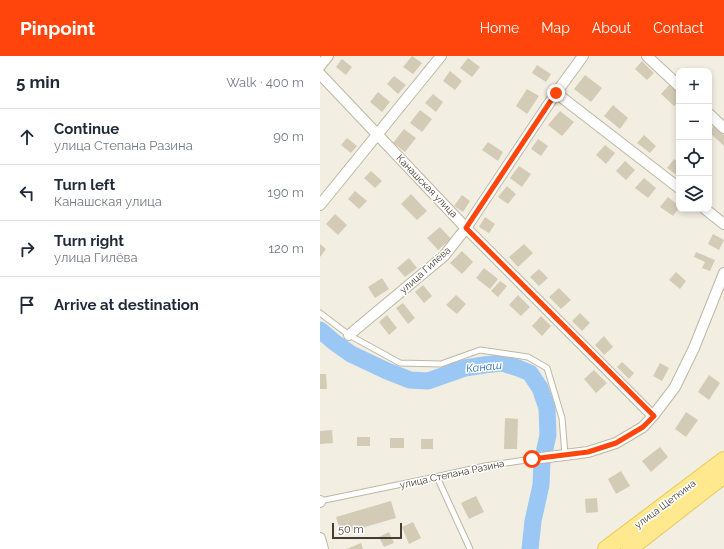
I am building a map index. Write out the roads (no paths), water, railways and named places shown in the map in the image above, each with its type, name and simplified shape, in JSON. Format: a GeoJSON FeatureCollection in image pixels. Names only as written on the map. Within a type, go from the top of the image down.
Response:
{"type":"FeatureCollection","features":[{"type":"Feature","properties":{"kind":"main road","name":"улица Щеткина"},"geometry":{"type":"LineString","coordinates":[[606,549],[724,460]]}},
{"type":"Feature","properties":{"kind":"main road"},"geometry":{"type":"LineString","coordinates":[[628,549],[724,475]]}},
{"type":"Feature","properties":{"kind":"street"},"geometry":{"type":"LineString","coordinates":[[320,66],[328,56]]}},
{"type":"Feature","properties":{"kind":"street"},"geometry":{"type":"LineString","coordinates":[[320,205],[441,56]]}},
{"type":"Feature","properties":{"kind":"street","name":"улица Гилёва"},"geometry":{"type":"LineString","coordinates":[[350,335],[444,256],[466,228],[582,56]]}},
{"type":"Feature","properties":{"kind":"street"},"geometry":{"type":"LineString","coordinates":[[647,56],[676,83]]}},
{"type":"Feature","properties":{"kind":"street","name":"Канашская улица"},"geometry":{"type":"LineString","coordinates":[[320,74],[466,228],[654,416]]}},
{"type":"Feature","properties":{"kind":"street"},"geometry":{"type":"LineString","coordinates":[[556,93],[676,186]]}},
{"type":"Feature","properties":{"kind":"street"},"geometry":{"type":"LineString","coordinates":[[712,117],[724,128]]}},
{"type":"Feature","properties":{"kind":"street"},"geometry":{"type":"LineString","coordinates":[[709,212],[724,224]]}},
{"type":"Feature","properties":{"kind":"street","name":"улица Степана Разина"},"geometry":{"type":"LineString","coordinates":[[532,459],[588,452],[616,443],[643,427],[654,416],[675,387],[694,348],[724,273]]}},
{"type":"Feature","properties":{"kind":"street"},"geometry":{"type":"LineString","coordinates":[[320,538],[323,549]]}},
{"type":"Feature","properties":{"kind":"lane"},"geometry":{"type":"LineString","coordinates":[[320,313],[350,335],[400,363],[440,364],[480,350],[528,358],[547,368],[562,418],[563,455]]}},
{"type":"Feature","properties":{"kind":"lane","name":"улица Степана Разина"},"geometry":{"type":"LineString","coordinates":[[320,501],[484,466],[532,459]]}},
{"type":"Feature","properties":{"kind":"lane"},"geometry":{"type":"LineString","coordinates":[[437,477],[470,549]]}},
{"type":"Feature","properties":{"kind":"waterway","name":"Канаш"},"geometry":{"type":"LineString","coordinates":[[320,330],[351,354],[410,380],[428,381],[465,368],[502,363],[530,373],[540,388],[547,408],[548,435],[542,462],[541,485],[533,521],[530,549]]}}]}
